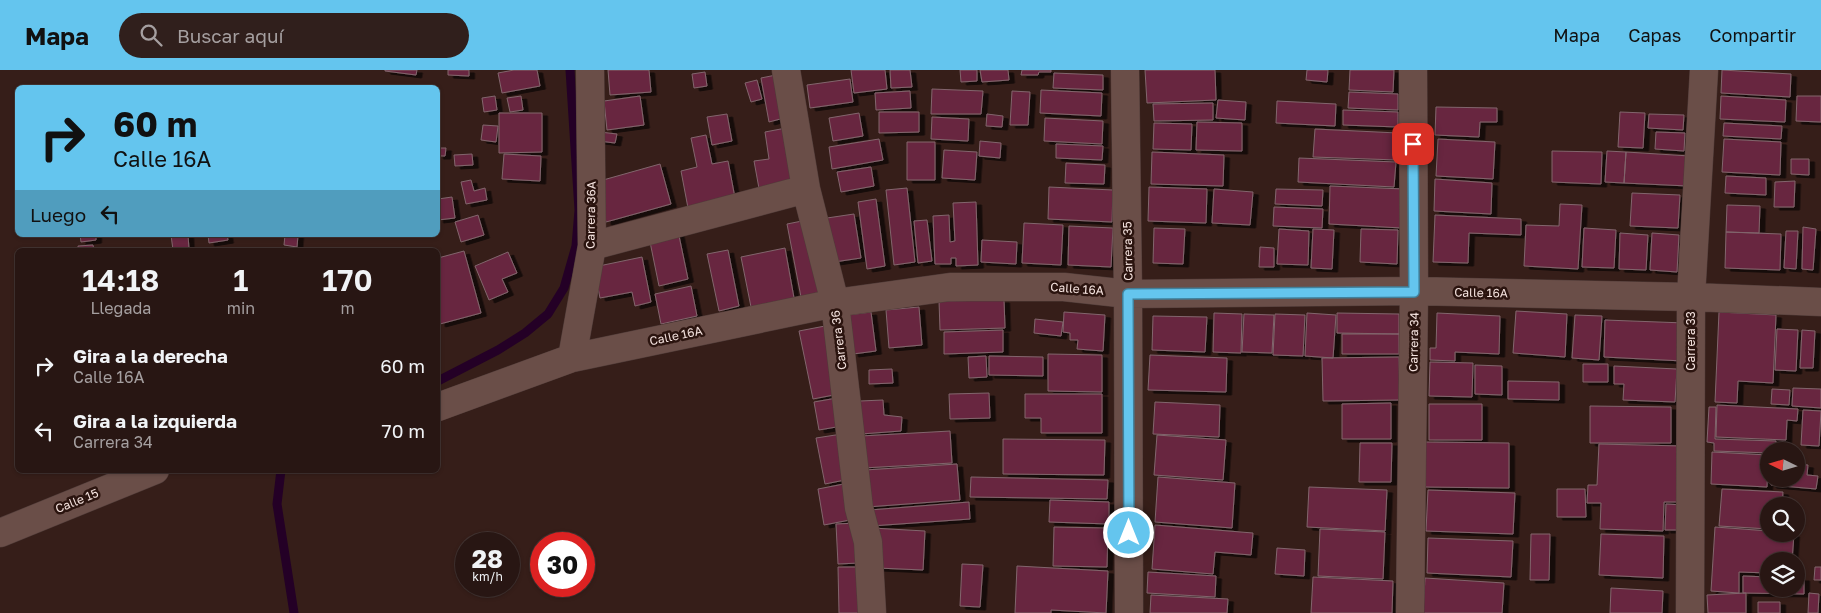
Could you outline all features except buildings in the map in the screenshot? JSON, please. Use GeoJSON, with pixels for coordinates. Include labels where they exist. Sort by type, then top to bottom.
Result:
{"type":"FeatureCollection","features":[{"type":"Feature","properties":{"kind":"street","name":"Carrera 36A"},"geometry":{"type":"LineString","coordinates":[[572,358],[592,246],[590,70]]}},
{"type":"Feature","properties":{"kind":"street","name":"Carrera 36"},"geometry":{"type":"LineString","coordinates":[[786,70],[806,189],[835,303],[859,508],[868,542],[872,613]]}},
{"type":"Feature","properties":{"kind":"street","name":"Carrera 35"},"geometry":{"type":"LineString","coordinates":[[1125,70],[1129,613]]}},
{"type":"Feature","properties":{"kind":"street","name":"Carrera 34"},"geometry":{"type":"LineString","coordinates":[[1410,613],[1414,292],[1413,70]]}},
{"type":"Feature","properties":{"kind":"street","name":"Carrera 33"},"geometry":{"type":"LineString","coordinates":[[1690,613],[1691,297],[1704,70]]}},
{"type":"Feature","properties":{"kind":"street"},"geometry":{"type":"LineString","coordinates":[[592,246],[806,189]]}},
{"type":"Feature","properties":{"kind":"street","name":"Calle 16A"},"geometry":{"type":"LineString","coordinates":[[440,405],[572,358],[835,303],[950,287],[1064,287],[1128,294],[1414,292],[1691,297],[1821,302]]}},
{"type":"Feature","properties":{"kind":"street","name":"Calle 15"},"geometry":{"type":"LineString","coordinates":[[0,533],[148,473]]}},
{"type":"Feature","properties":{"kind":"waterway"},"geometry":{"type":"LineString","coordinates":[[440,380],[498,350],[525,333],[548,314],[564,288],[576,246],[579,210],[570,70]]}},
{"type":"Feature","properties":{"kind":"waterway"},"geometry":{"type":"LineString","coordinates":[[281,473],[277,504],[294,613]]}},
{"type":"Feature","properties":{"kind":"route"},"geometry":{"type":"LineString","coordinates":[[1129,533],[1128,294],[1414,292],[1413,144]]}}]}
